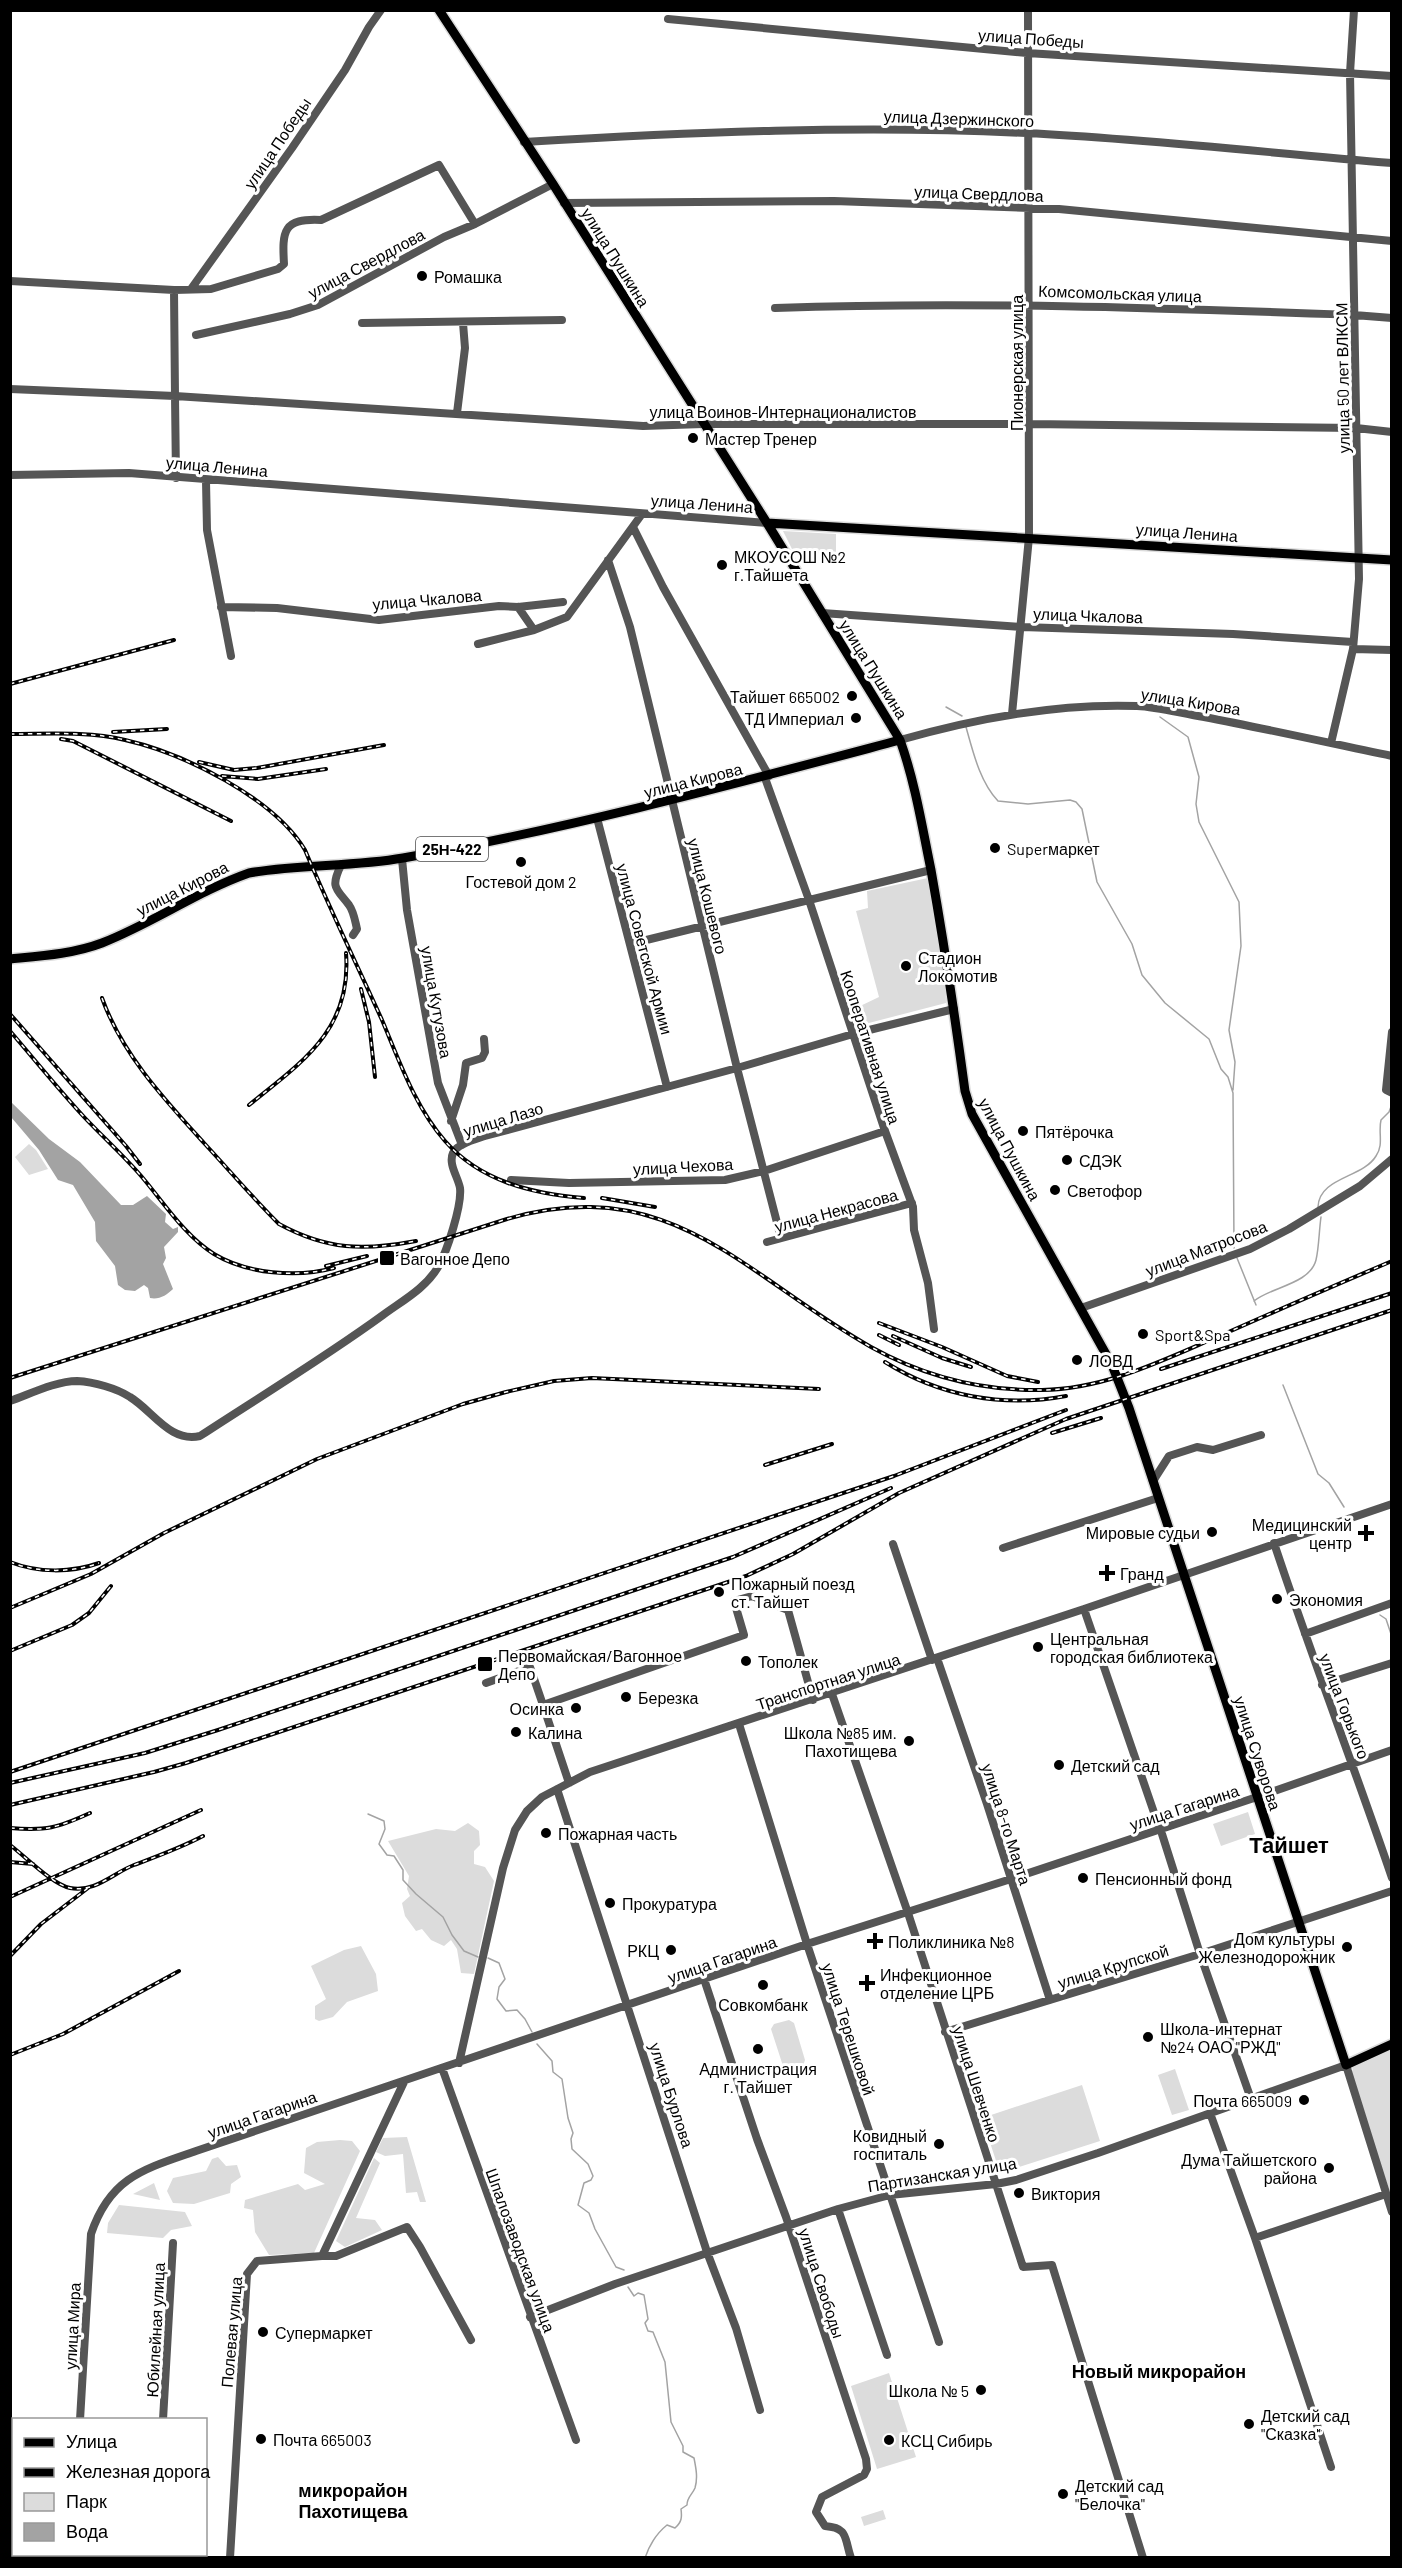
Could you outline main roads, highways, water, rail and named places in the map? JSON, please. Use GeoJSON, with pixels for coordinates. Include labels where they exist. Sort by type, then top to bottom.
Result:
{"type":"FeatureCollection","features":[{"type":"Feature","properties":{"kind":"main road","name":"улица Пушкина"},"geometry":{"type":"LineString","coordinates":[[439,10],[553,184],[767,523],[900,741],[918,805],[931,870],[965,1091],[972,1114],[1113,1365],[1129,1408]]}},
{"type":"Feature","properties":{"kind":"main road","name":"улица Ленина"},"geometry":{"type":"LineString","coordinates":[[767,523],[1392,560]]}},
{"type":"Feature","properties":{"kind":"main road","name":"улица Кирова"},"geometry":{"type":"LineString","coordinates":[[10,960],[73,951],[101,943],[249,873],[267,869],[402,859],[597,819],[900,741]]}},
{"type":"Feature","properties":{"kind":"main road","name":"улица Суворова"},"geometry":{"type":"LineString","coordinates":[[1129,1408],[1346,2065]]}},
{"type":"Feature","properties":{"kind":"main road","name":"Партизанская улица"},"geometry":{"type":"LineString","coordinates":[[1346,2065],[1392,2044]]}},
{"type":"Feature","properties":{"kind":"water"},"geometry":{"type":"Polygon","coordinates":[[[10,1101],[49,1139],[80,1162],[121,1205],[133,1205],[147,1196],[166,1214],[165,1222],[173,1229],[178,1227],[178,1232],[164,1247],[166,1258],[163,1264],[173,1289],[171,1291],[157,1298],[150,1298],[148,1288],[144,1285],[135,1291],[125,1290],[118,1285],[115,1266],[96,1241],[95,1222],[73,1185],[58,1180],[39,1150],[11,1117],[10,1101]]]}},
{"type":"Feature","properties":{"kind":"waterway"},"geometry":{"type":"LineString","coordinates":[[946,707],[962,716]]}},
{"type":"Feature","properties":{"kind":"waterway"},"geometry":{"type":"LineString","coordinates":[[1160,717],[1188,737],[1199,777],[1196,804],[1199,822],[1239,902],[1241,946],[1229,1030],[1235,1062],[1233,1090]]}},
{"type":"Feature","properties":{"kind":"waterway"},"geometry":{"type":"LineString","coordinates":[[966,727],[982,776],[998,801],[1028,804],[1070,800],[1076,802],[1082,809],[1097,882],[1132,944],[1142,975],[1165,1003],[1209,1039],[1221,1069],[1228,1077],[1233,1093],[1234,1248]]}},
{"type":"Feature","properties":{"kind":"waterway"},"geometry":{"type":"LineString","coordinates":[[1318,1207],[1320,1197],[1326,1189],[1333,1183],[1362,1169],[1376,1156],[1380,1147],[1381,1120],[1389,1112],[1392,1104]]}},
{"type":"Feature","properties":{"kind":"waterway"},"geometry":{"type":"LineString","coordinates":[[1254,1301],[1298,1280],[1312,1268],[1317,1255],[1321,1217]]}},
{"type":"Feature","properties":{"kind":"waterway"},"geometry":{"type":"LineString","coordinates":[[1237,1258],[1256,1305]]}},
{"type":"Feature","properties":{"kind":"waterway"},"geometry":{"type":"LineString","coordinates":[[1283,1385],[1318,1474],[1329,1483],[1344,1507]]}},
{"type":"Feature","properties":{"kind":"waterway"},"geometry":{"type":"LineString","coordinates":[[1380,1615],[1386,1619],[1392,1637]]}},
{"type":"Feature","properties":{"kind":"waterway"},"geometry":{"type":"LineString","coordinates":[[368,1814],[384,1821],[385,1829],[379,1844],[387,1855],[394,1856],[403,1870],[403,1880],[443,1917],[452,1935],[464,1951],[478,1957]]}},
{"type":"Feature","properties":{"kind":"waterway"},"geometry":{"type":"LineString","coordinates":[[488,1958],[499,1963],[505,1979],[499,1987],[497,1999],[506,2011],[517,2010],[532,2032]]}},
{"type":"Feature","properties":{"kind":"waterway"},"geometry":{"type":"LineString","coordinates":[[537,2044],[552,2061],[553,2072],[562,2079],[568,2118],[573,2133],[572,2149],[588,2164],[593,2176],[591,2180],[584,2183],[578,2205],[589,2213],[616,2267],[624,2270]]}},
{"type":"Feature","properties":{"kind":"waterway"},"geometry":{"type":"LineString","coordinates":[[628,2287],[634,2296],[638,2293],[644,2295],[648,2319],[645,2323],[648,2331],[653,2332],[665,2362],[671,2422],[683,2446],[683,2452],[694,2458],[696,2473],[695,2488],[687,2505],[681,2509],[679,2524],[675,2528],[667,2525],[663,2528],[645,2558]]}},
{"type":"Feature","properties":{"kind":"railway"},"geometry":{"type":"LineString","coordinates":[[10,684],[174,640]]}},
{"type":"Feature","properties":{"kind":"railway"},"geometry":{"type":"LineString","coordinates":[[113,732],[167,729]]}},
{"type":"Feature","properties":{"kind":"railway"},"geometry":{"type":"LineString","coordinates":[[10,734],[97,735],[148,746],[173,755],[225,780],[272,813],[291,831],[305,850],[409,1083],[434,1128],[459,1155],[491,1176],[526,1189],[584,1198]]}},
{"type":"Feature","properties":{"kind":"railway"},"geometry":{"type":"LineString","coordinates":[[61,739],[73,741],[231,821]]}},
{"type":"Feature","properties":{"kind":"railway"},"geometry":{"type":"LineString","coordinates":[[199,762],[234,770],[257,768],[384,745]]}},
{"type":"Feature","properties":{"kind":"railway"},"geometry":{"type":"LineString","coordinates":[[222,776],[258,779],[326,769]]}},
{"type":"Feature","properties":{"kind":"railway"},"geometry":{"type":"LineString","coordinates":[[249,1105],[305,1058],[332,1024],[341,1003],[346,980],[346,953]]}},
{"type":"Feature","properties":{"kind":"railway"},"geometry":{"type":"LineString","coordinates":[[361,989],[369,1022],[375,1077]]}},
{"type":"Feature","properties":{"kind":"railway"},"geometry":{"type":"LineString","coordinates":[[102,998],[121,1038],[159,1093],[279,1224],[313,1239],[346,1246],[379,1246],[416,1241]]}},
{"type":"Feature","properties":{"kind":"railway"},"geometry":{"type":"LineString","coordinates":[[10,1014],[140,1164]]}},
{"type":"Feature","properties":{"kind":"railway"},"geometry":{"type":"LineString","coordinates":[[10,1031],[75,1107],[135,1169],[184,1229],[203,1247],[227,1261],[257,1270],[304,1273],[334,1268]]}},
{"type":"Feature","properties":{"kind":"railway"},"geometry":{"type":"LineString","coordinates":[[602,1198],[655,1207]]}},
{"type":"Feature","properties":{"kind":"railway"},"geometry":{"type":"LineString","coordinates":[[10,1378],[507,1219],[564,1208],[615,1209],[660,1220],[702,1238],[742,1262],[825,1319],[891,1357],[932,1374],[954,1380],[1020,1390],[1066,1388],[1090,1384],[1135,1371],[1392,1261]]}},
{"type":"Feature","properties":{"kind":"railway"},"geometry":{"type":"LineString","coordinates":[[326,1266],[367,1256]]}},
{"type":"Feature","properties":{"kind":"railway"},"geometry":{"type":"LineString","coordinates":[[1161,1369],[1392,1293]]}},
{"type":"Feature","properties":{"kind":"railway"},"geometry":{"type":"LineString","coordinates":[[10,1805],[186,1763],[746,1576],[793,1554],[899,1493],[1066,1419],[1392,1310]]}},
{"type":"Feature","properties":{"kind":"railway"},"geometry":{"type":"LineString","coordinates":[[879,1323],[942,1347],[1007,1376],[1038,1382]]}},
{"type":"Feature","properties":{"kind":"railway"},"geometry":{"type":"LineString","coordinates":[[879,1335],[899,1345]]}},
{"type":"Feature","properties":{"kind":"railway"},"geometry":{"type":"LineString","coordinates":[[893,1336],[942,1358],[971,1367]]}},
{"type":"Feature","properties":{"kind":"railway"},"geometry":{"type":"LineString","coordinates":[[885,1362],[927,1383],[972,1396],[1019,1401],[1066,1396]]}},
{"type":"Feature","properties":{"kind":"railway"},"geometry":{"type":"LineString","coordinates":[[10,1608],[91,1574],[164,1533],[317,1459],[463,1404],[506,1392],[554,1381],[592,1378],[819,1389]]}},
{"type":"Feature","properties":{"kind":"railway"},"geometry":{"type":"LineString","coordinates":[[10,1772],[894,1476],[1066,1410]]}},
{"type":"Feature","properties":{"kind":"railway"},"geometry":{"type":"LineString","coordinates":[[1052,1433],[1101,1418]]}},
{"type":"Feature","properties":{"kind":"railway"},"geometry":{"type":"LineString","coordinates":[[765,1465],[832,1444]]}},
{"type":"Feature","properties":{"kind":"railway"},"geometry":{"type":"LineString","coordinates":[[10,1783],[145,1753],[218,1730],[733,1557],[891,1488]]}},
{"type":"Feature","properties":{"kind":"railway"},"geometry":{"type":"LineString","coordinates":[[10,1562],[43,1570],[77,1569],[99,1563]]}},
{"type":"Feature","properties":{"kind":"railway"},"geometry":{"type":"LineString","coordinates":[[10,1651],[72,1625],[89,1613],[111,1586]]}},
{"type":"Feature","properties":{"kind":"railway"},"geometry":{"type":"LineString","coordinates":[[10,1897],[201,1810]]}},
{"type":"Feature","properties":{"kind":"railway"},"geometry":{"type":"LineString","coordinates":[[10,1828],[52,1827],[90,1813]]}},
{"type":"Feature","properties":{"kind":"railway"},"geometry":{"type":"LineString","coordinates":[[10,1845],[55,1881],[70,1888],[79,1889],[96,1885],[126,1868],[203,1836]]}},
{"type":"Feature","properties":{"kind":"railway"},"geometry":{"type":"LineString","coordinates":[[10,1862],[33,1864]]}},
{"type":"Feature","properties":{"kind":"railway"},"geometry":{"type":"LineString","coordinates":[[10,1956],[41,1924],[88,1888]]}},
{"type":"Feature","properties":{"kind":"railway"},"geometry":{"type":"LineString","coordinates":[[10,2055],[63,2034],[179,1971]]}},
{"type":"Feature","properties":{"kind":"place","name":"Ромашка"},"geometry":{"type":"Point","coordinates":[422,276]}},
{"type":"Feature","properties":{"kind":"place","name":"Мастер Тренер"},"geometry":{"type":"Point","coordinates":[693,438]}},
{"type":"Feature","properties":{"kind":"place","name":"МКОУСОШ №2 г.Тайшета"},"geometry":{"type":"Point","coordinates":[722,565]}},
{"type":"Feature","properties":{"kind":"place","name":"Тайшет 665002"},"geometry":{"type":"Point","coordinates":[852,696]}},
{"type":"Feature","properties":{"kind":"place","name":"ТД Империал"},"geometry":{"type":"Point","coordinates":[856,718]}},
{"type":"Feature","properties":{"kind":"place","name":"Superмаркет"},"geometry":{"type":"Point","coordinates":[995,848]}},
{"type":"Feature","properties":{"kind":"place","name":"Гостевой дом 2"},"geometry":{"type":"Point","coordinates":[521,862]}},
{"type":"Feature","properties":{"kind":"place","name":"Стадион Локомотив"},"geometry":{"type":"Point","coordinates":[906,966]}},
{"type":"Feature","properties":{"kind":"place","name":"Пятёрочка"},"geometry":{"type":"Point","coordinates":[1023,1131]}},
{"type":"Feature","properties":{"kind":"place","name":"СДЭК"},"geometry":{"type":"Point","coordinates":[1067,1160]}},
{"type":"Feature","properties":{"kind":"place","name":"Светофор"},"geometry":{"type":"Point","coordinates":[1055,1190]}},
{"type":"Feature","properties":{"kind":"place","name":"Вагонное Депо"},"geometry":{"type":"Point","coordinates":[387,1258]}},
{"type":"Feature","properties":{"kind":"place","name":"Sport&Spa"},"geometry":{"type":"Point","coordinates":[1143,1334]}},
{"type":"Feature","properties":{"kind":"place","name":"ЛОВД"},"geometry":{"type":"Point","coordinates":[1077,1360]}},
{"type":"Feature","properties":{"kind":"place","name":"Мировые судьи"},"geometry":{"type":"Point","coordinates":[1212,1532]}},
{"type":"Feature","properties":{"kind":"place","name":"Медицинский центр"},"geometry":{"type":"Point","coordinates":[1366,1533]}},
{"type":"Feature","properties":{"kind":"place","name":"Гранд"},"geometry":{"type":"Point","coordinates":[1107,1573]}},
{"type":"Feature","properties":{"kind":"place","name":"Пожарный поезд ст. Тайшет"},"geometry":{"type":"Point","coordinates":[719,1592]}},
{"type":"Feature","properties":{"kind":"place","name":"Экономия"},"geometry":{"type":"Point","coordinates":[1277,1599]}},
{"type":"Feature","properties":{"kind":"place","name":"Центральная городская библиотека"},"geometry":{"type":"Point","coordinates":[1038,1647]}},
{"type":"Feature","properties":{"kind":"place","name":"Тополек"},"geometry":{"type":"Point","coordinates":[746,1661]}},
{"type":"Feature","properties":{"kind":"place","name":"Первомайская/Вагонное Депо"},"geometry":{"type":"Point","coordinates":[485,1664]}},
{"type":"Feature","properties":{"kind":"place","name":"Березка"},"geometry":{"type":"Point","coordinates":[626,1697]}},
{"type":"Feature","properties":{"kind":"place","name":"Осинка"},"geometry":{"type":"Point","coordinates":[576,1708]}},
{"type":"Feature","properties":{"kind":"place","name":"Калина"},"geometry":{"type":"Point","coordinates":[516,1732]}},
{"type":"Feature","properties":{"kind":"place","name":"Школа №85 им. Пахотищева"},"geometry":{"type":"Point","coordinates":[909,1741]}},
{"type":"Feature","properties":{"kind":"place","name":"Детский сад"},"geometry":{"type":"Point","coordinates":[1059,1765]}},
{"type":"Feature","properties":{"kind":"place","name":"Пожарная часть"},"geometry":{"type":"Point","coordinates":[546,1833]}},
{"type":"Feature","properties":{"kind":"place","name":"Пенсионный фонд"},"geometry":{"type":"Point","coordinates":[1083,1878]}},
{"type":"Feature","properties":{"kind":"place","name":"Прокуратура"},"geometry":{"type":"Point","coordinates":[610,1903]}},
{"type":"Feature","properties":{"kind":"place","name":"Поликлиника №8"},"geometry":{"type":"Point","coordinates":[875,1941]}},
{"type":"Feature","properties":{"kind":"place","name":"Дом культуры Железнодорожник"},"geometry":{"type":"Point","coordinates":[1347,1947]}},
{"type":"Feature","properties":{"kind":"place","name":"РКЦ"},"geometry":{"type":"Point","coordinates":[671,1950]}},
{"type":"Feature","properties":{"kind":"place","name":"Инфекционное отделение ЦРБ"},"geometry":{"type":"Point","coordinates":[867,1983]}},
{"type":"Feature","properties":{"kind":"place","name":"Совкомбанк"},"geometry":{"type":"Point","coordinates":[763,1985]}},
{"type":"Feature","properties":{"kind":"place","name":"Школа-интернат №24 ОАО \"РЖД\""},"geometry":{"type":"Point","coordinates":[1148,2037]}},
{"type":"Feature","properties":{"kind":"place","name":"Администрация г. Тайшет"},"geometry":{"type":"Point","coordinates":[758,2049]}},
{"type":"Feature","properties":{"kind":"place","name":"Почта 665009"},"geometry":{"type":"Point","coordinates":[1304,2100]}},
{"type":"Feature","properties":{"kind":"place","name":"Ковидный госпиталь"},"geometry":{"type":"Point","coordinates":[939,2144]}},
{"type":"Feature","properties":{"kind":"place","name":"Дума Тайшетского района"},"geometry":{"type":"Point","coordinates":[1329,2168]}},
{"type":"Feature","properties":{"kind":"place","name":"Виктория"},"geometry":{"type":"Point","coordinates":[1019,2193]}},
{"type":"Feature","properties":{"kind":"place","name":"Супермаркет"},"geometry":{"type":"Point","coordinates":[263,2332]}},
{"type":"Feature","properties":{"kind":"place","name":"Школа № 5"},"geometry":{"type":"Point","coordinates":[981,2390]}},
{"type":"Feature","properties":{"kind":"place","name":"Детский сад \"Сказка\""},"geometry":{"type":"Point","coordinates":[1249,2424]}},
{"type":"Feature","properties":{"kind":"place","name":"Почта 665003"},"geometry":{"type":"Point","coordinates":[261,2439]}},
{"type":"Feature","properties":{"kind":"place","name":"КСЦ Сибирь"},"geometry":{"type":"Point","coordinates":[889,2440]}},
{"type":"Feature","properties":{"kind":"place","name":"Детский сад \"Белочка\""},"geometry":{"type":"Point","coordinates":[1063,2494]}},
{"type":"Feature","properties":{"kind":"district","name":"Тайшет"},"geometry":{"type":"Point","coordinates":[1289,1844]}},
{"type":"Feature","properties":{"kind":"district","name":"Новый микрорайон"},"geometry":{"type":"Point","coordinates":[1159,2371]}},
{"type":"Feature","properties":{"kind":"district","name":"микрорайон Пахотищева"},"geometry":{"type":"Point","coordinates":[353,2500]}}]}
